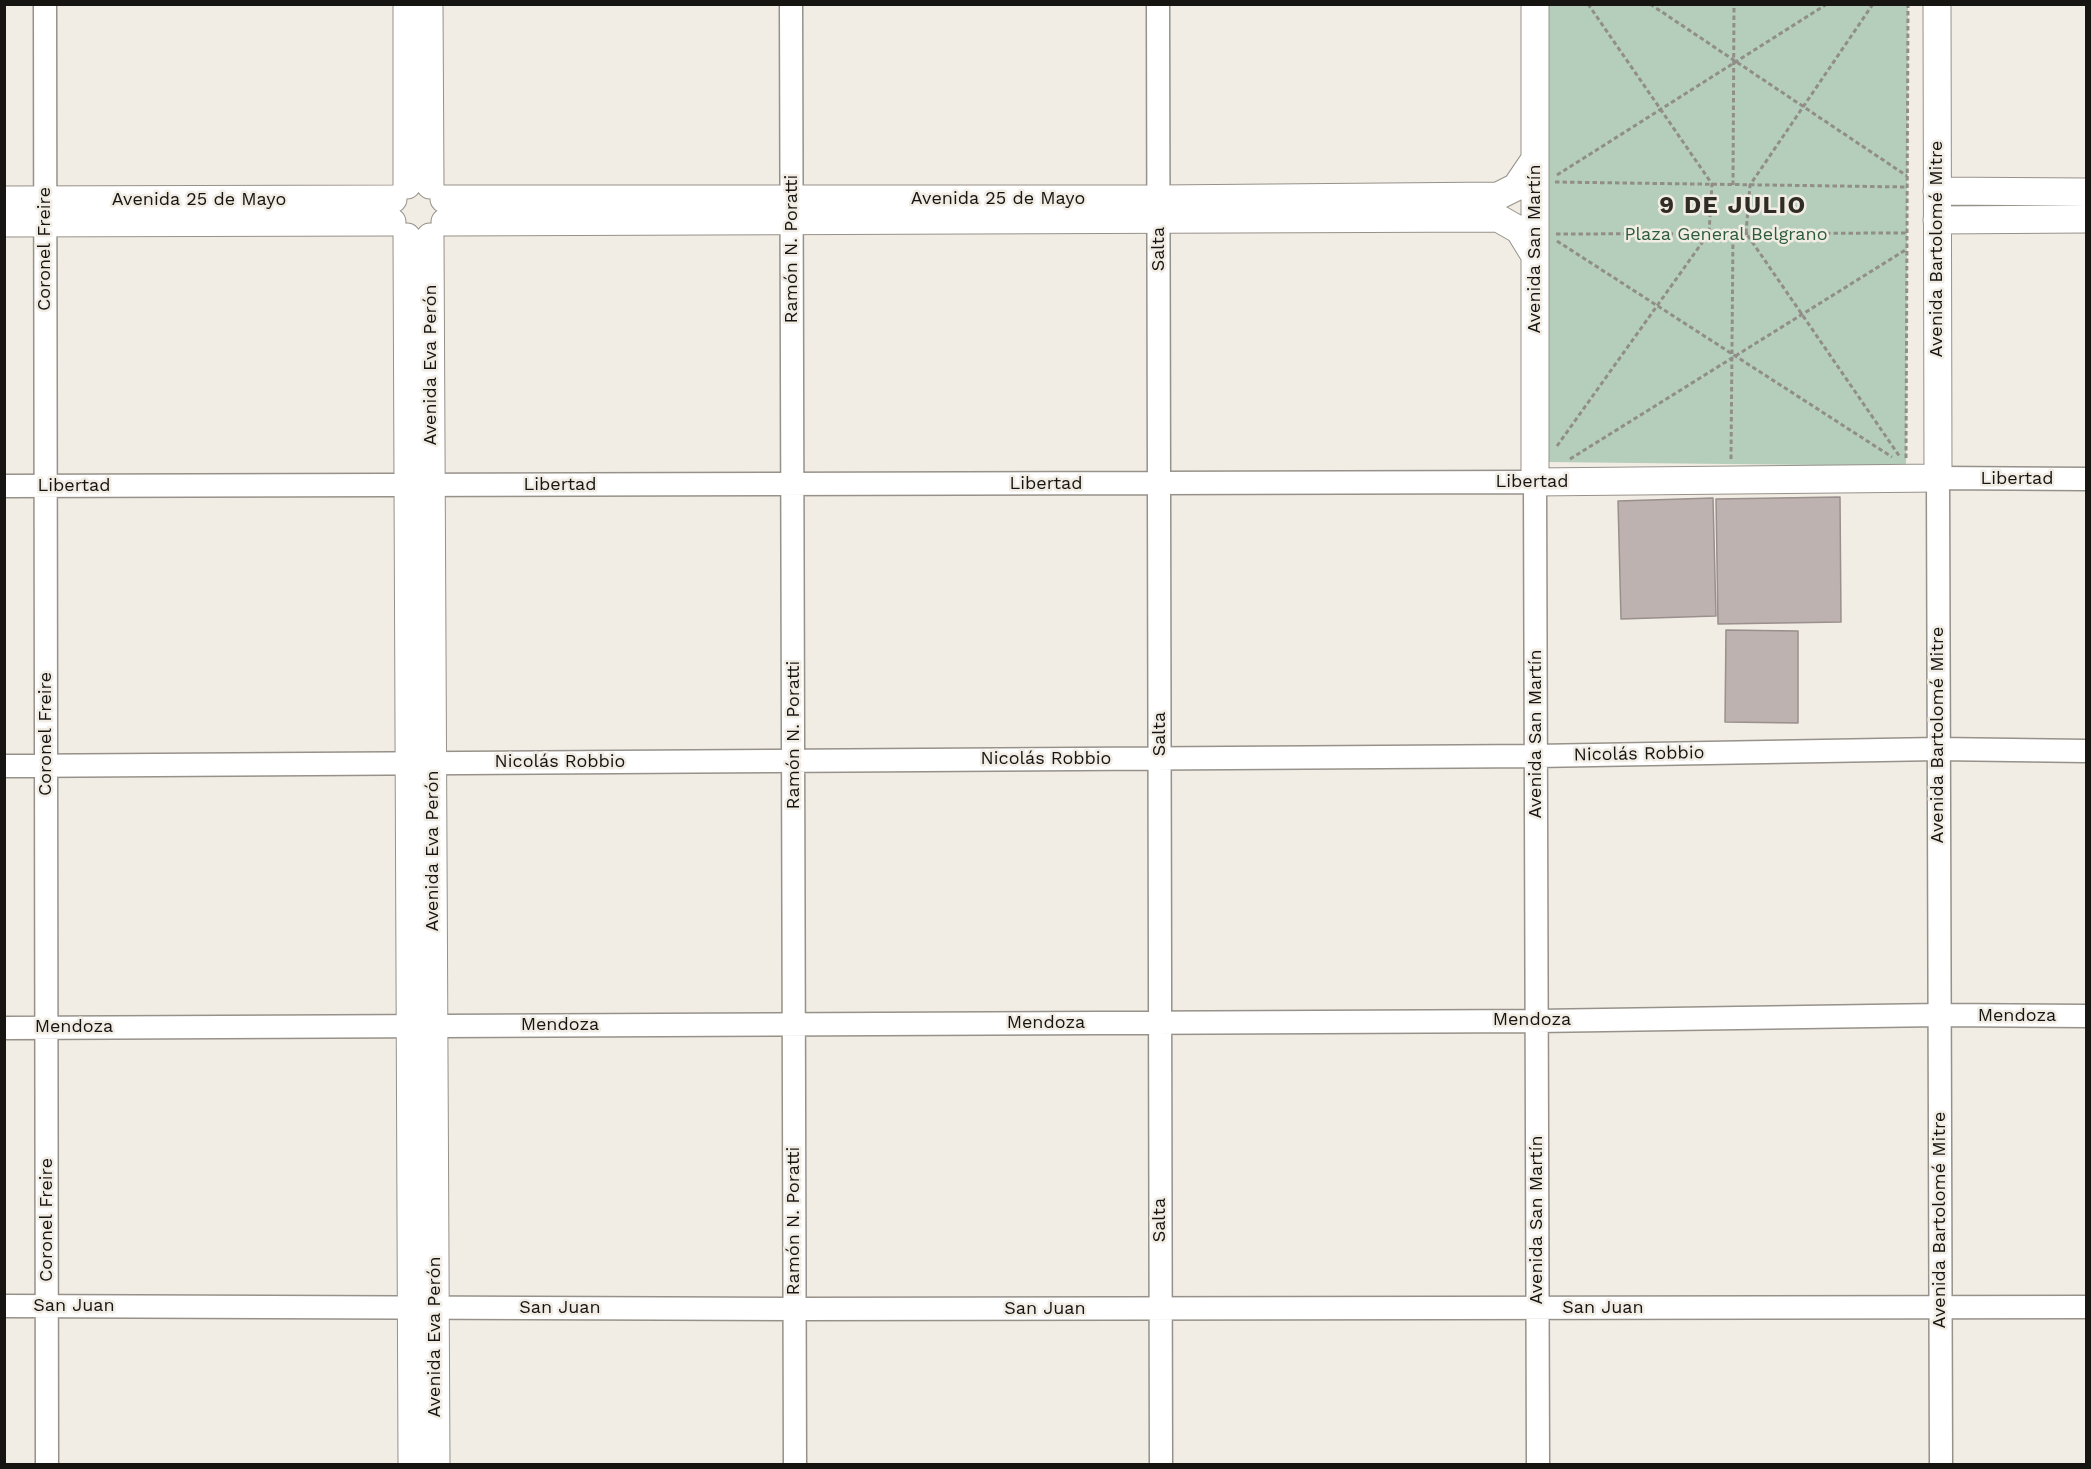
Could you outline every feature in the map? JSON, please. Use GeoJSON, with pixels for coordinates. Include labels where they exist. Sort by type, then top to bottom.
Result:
{"type":"FeatureCollection","features":[{"type":"Feature","properties":{"kind":"main road","name":"Avenida Eva Perón"},"geometry":{"type":"LineString","coordinates":[[407,4],[418,211],[423,1307],[412,1464]]}},
{"type":"Feature","properties":{"kind":"main road","name":"Avenida Eva Perón"},"geometry":{"type":"LineString","coordinates":[[418,211],[429,4]]}},
{"type":"Feature","properties":{"kind":"main road","name":"Avenida San Martín"},"geometry":{"type":"LineString","coordinates":[[1535,4],[1545,172],[1545,243],[1536,482]]}},
{"type":"Feature","properties":{"kind":"main road","name":"Avenida Bartolomé Mitre"},"geometry":{"type":"LineString","coordinates":[[1936,4],[1938,478]]}},
{"type":"Feature","properties":{"kind":"main road","name":"Avenida 25 de Mayo"},"geometry":{"type":"LineString","coordinates":[[1159,209],[1498,196],[1545,172]]}},
{"type":"Feature","properties":{"kind":"main road"},"geometry":{"type":"LineString","coordinates":[[1937,190],[2086,192]]}},
{"type":"Feature","properties":{"kind":"main road","name":"Avenida 25 de Mayo"},"geometry":{"type":"LineString","coordinates":[[4,200],[45,211],[1159,209],[1498,218],[1545,243]]}},
{"type":"Feature","properties":{"kind":"main road","name":"Avenida 25 de Mayo"},"geometry":{"type":"LineString","coordinates":[[4,223],[45,211]]}},
{"type":"Feature","properties":{"kind":"main road"},"geometry":{"type":"LineString","coordinates":[[1937,220],[2086,219]]}},
{"type":"Feature","properties":{"kind":"main road","name":"Libertad"},"geometry":{"type":"LineString","coordinates":[[1536,482],[1938,478]]}},
{"type":"Feature","properties":{"kind":"main road","name":"Avenida Eva Perón"},"geometry":{"type":"LineString","coordinates":[[423,1307],[436,1464]]}},
{"type":"Feature","properties":{"kind":"street","name":"Coronel Freire"},"geometry":{"type":"LineString","coordinates":[[45,4],[47,1464]]}},
{"type":"Feature","properties":{"kind":"street","name":"Ramón N. Poratti"},"geometry":{"type":"LineString","coordinates":[[791,4],[795,1464]]}},
{"type":"Feature","properties":{"kind":"street","name":"Salta"},"geometry":{"type":"LineString","coordinates":[[1158,4],[1161,1464]]}},
{"type":"Feature","properties":{"kind":"street","name":"Libertad"},"geometry":{"type":"LineString","coordinates":[[1938,478],[2086,479]]}},
{"type":"Feature","properties":{"kind":"street","name":"Avenida Bartolomé Mitre"},"geometry":{"type":"LineString","coordinates":[[1938,478],[1941,1464]]}},
{"type":"Feature","properties":{"kind":"street","name":"Libertad"},"geometry":{"type":"LineString","coordinates":[[4,486],[1536,482]]}},
{"type":"Feature","properties":{"kind":"street","name":"Avenida San Martín"},"geometry":{"type":"LineString","coordinates":[[1536,482],[1538,1464]]}},
{"type":"Feature","properties":{"kind":"street","name":"Nicolás Robbio"},"geometry":{"type":"LineString","coordinates":[[4,766],[1536,756],[1938,750],[2086,751]]}},
{"type":"Feature","properties":{"kind":"street","name":"Mendoza"},"geometry":{"type":"LineString","coordinates":[[4,1028],[1537,1021],[1939,1015],[2086,1016]]}},
{"type":"Feature","properties":{"kind":"street","name":"San Juan"},"geometry":{"type":"LineString","coordinates":[[4,1306],[794,1310],[2086,1307]]}},
{"type":"Feature","properties":{"kind":"path"},"geometry":{"type":"LineString","coordinates":[[1553,452],[1709,233],[1712,184],[1588,4]]}},
{"type":"Feature","properties":{"kind":"path"},"geometry":{"type":"LineString","coordinates":[[1650,4],[1907,176]]}},
{"type":"Feature","properties":{"kind":"path"},"geometry":{"type":"LineString","coordinates":[[1733,185],[1734,4]]}},
{"type":"Feature","properties":{"kind":"path"},"geometry":{"type":"LineString","coordinates":[[1545,172],[1660,110],[1827,4]]}},
{"type":"Feature","properties":{"kind":"path"},"geometry":{"type":"LineString","coordinates":[[1873,4],[1750,185],[1746,233],[1906,466],[1908,4]]}},
{"type":"Feature","properties":{"kind":"path"},"geometry":{"type":"LineString","coordinates":[[1545,172],[1733,185],[1907,187]]}},
{"type":"Feature","properties":{"kind":"path"},"geometry":{"type":"LineString","coordinates":[[1545,243],[1709,233],[1907,233]]}},
{"type":"Feature","properties":{"kind":"path"},"geometry":{"type":"LineString","coordinates":[[1731,464],[1733,233]]}},
{"type":"Feature","properties":{"kind":"path"},"geometry":{"type":"LineString","coordinates":[[1545,243],[1658,306],[1896,459]]}},
{"type":"Feature","properties":{"kind":"path"},"geometry":{"type":"LineString","coordinates":[[1576,462],[1564,462],[1907,249]]}},
{"type":"Feature","properties":{"kind":"green space","name":"Plaza General Belgrano"},"geometry":{"type":"Polygon","coordinates":[[[1545,5],[1908,5],[1906,466],[1546,462],[1545,5]]]}},
{"type":"Feature","properties":{"kind":"building"},"geometry":{"type":"Polygon","coordinates":[[[1840,497],[1841,622],[1718,624],[1716,499],[1840,497]]]}},
{"type":"Feature","properties":{"kind":"building"},"geometry":{"type":"Polygon","coordinates":[[[1713,498],[1716,616],[1621,619],[1618,501],[1713,498]]]}},
{"type":"Feature","properties":{"kind":"building"},"geometry":{"type":"Polygon","coordinates":[[[1726,630],[1798,631],[1798,723],[1725,722],[1726,630]]]}},
{"type":"Feature","properties":{"kind":"district","name":"9 DE JULIO"},"geometry":{"type":"Point","coordinates":[1733,206]}}]}
